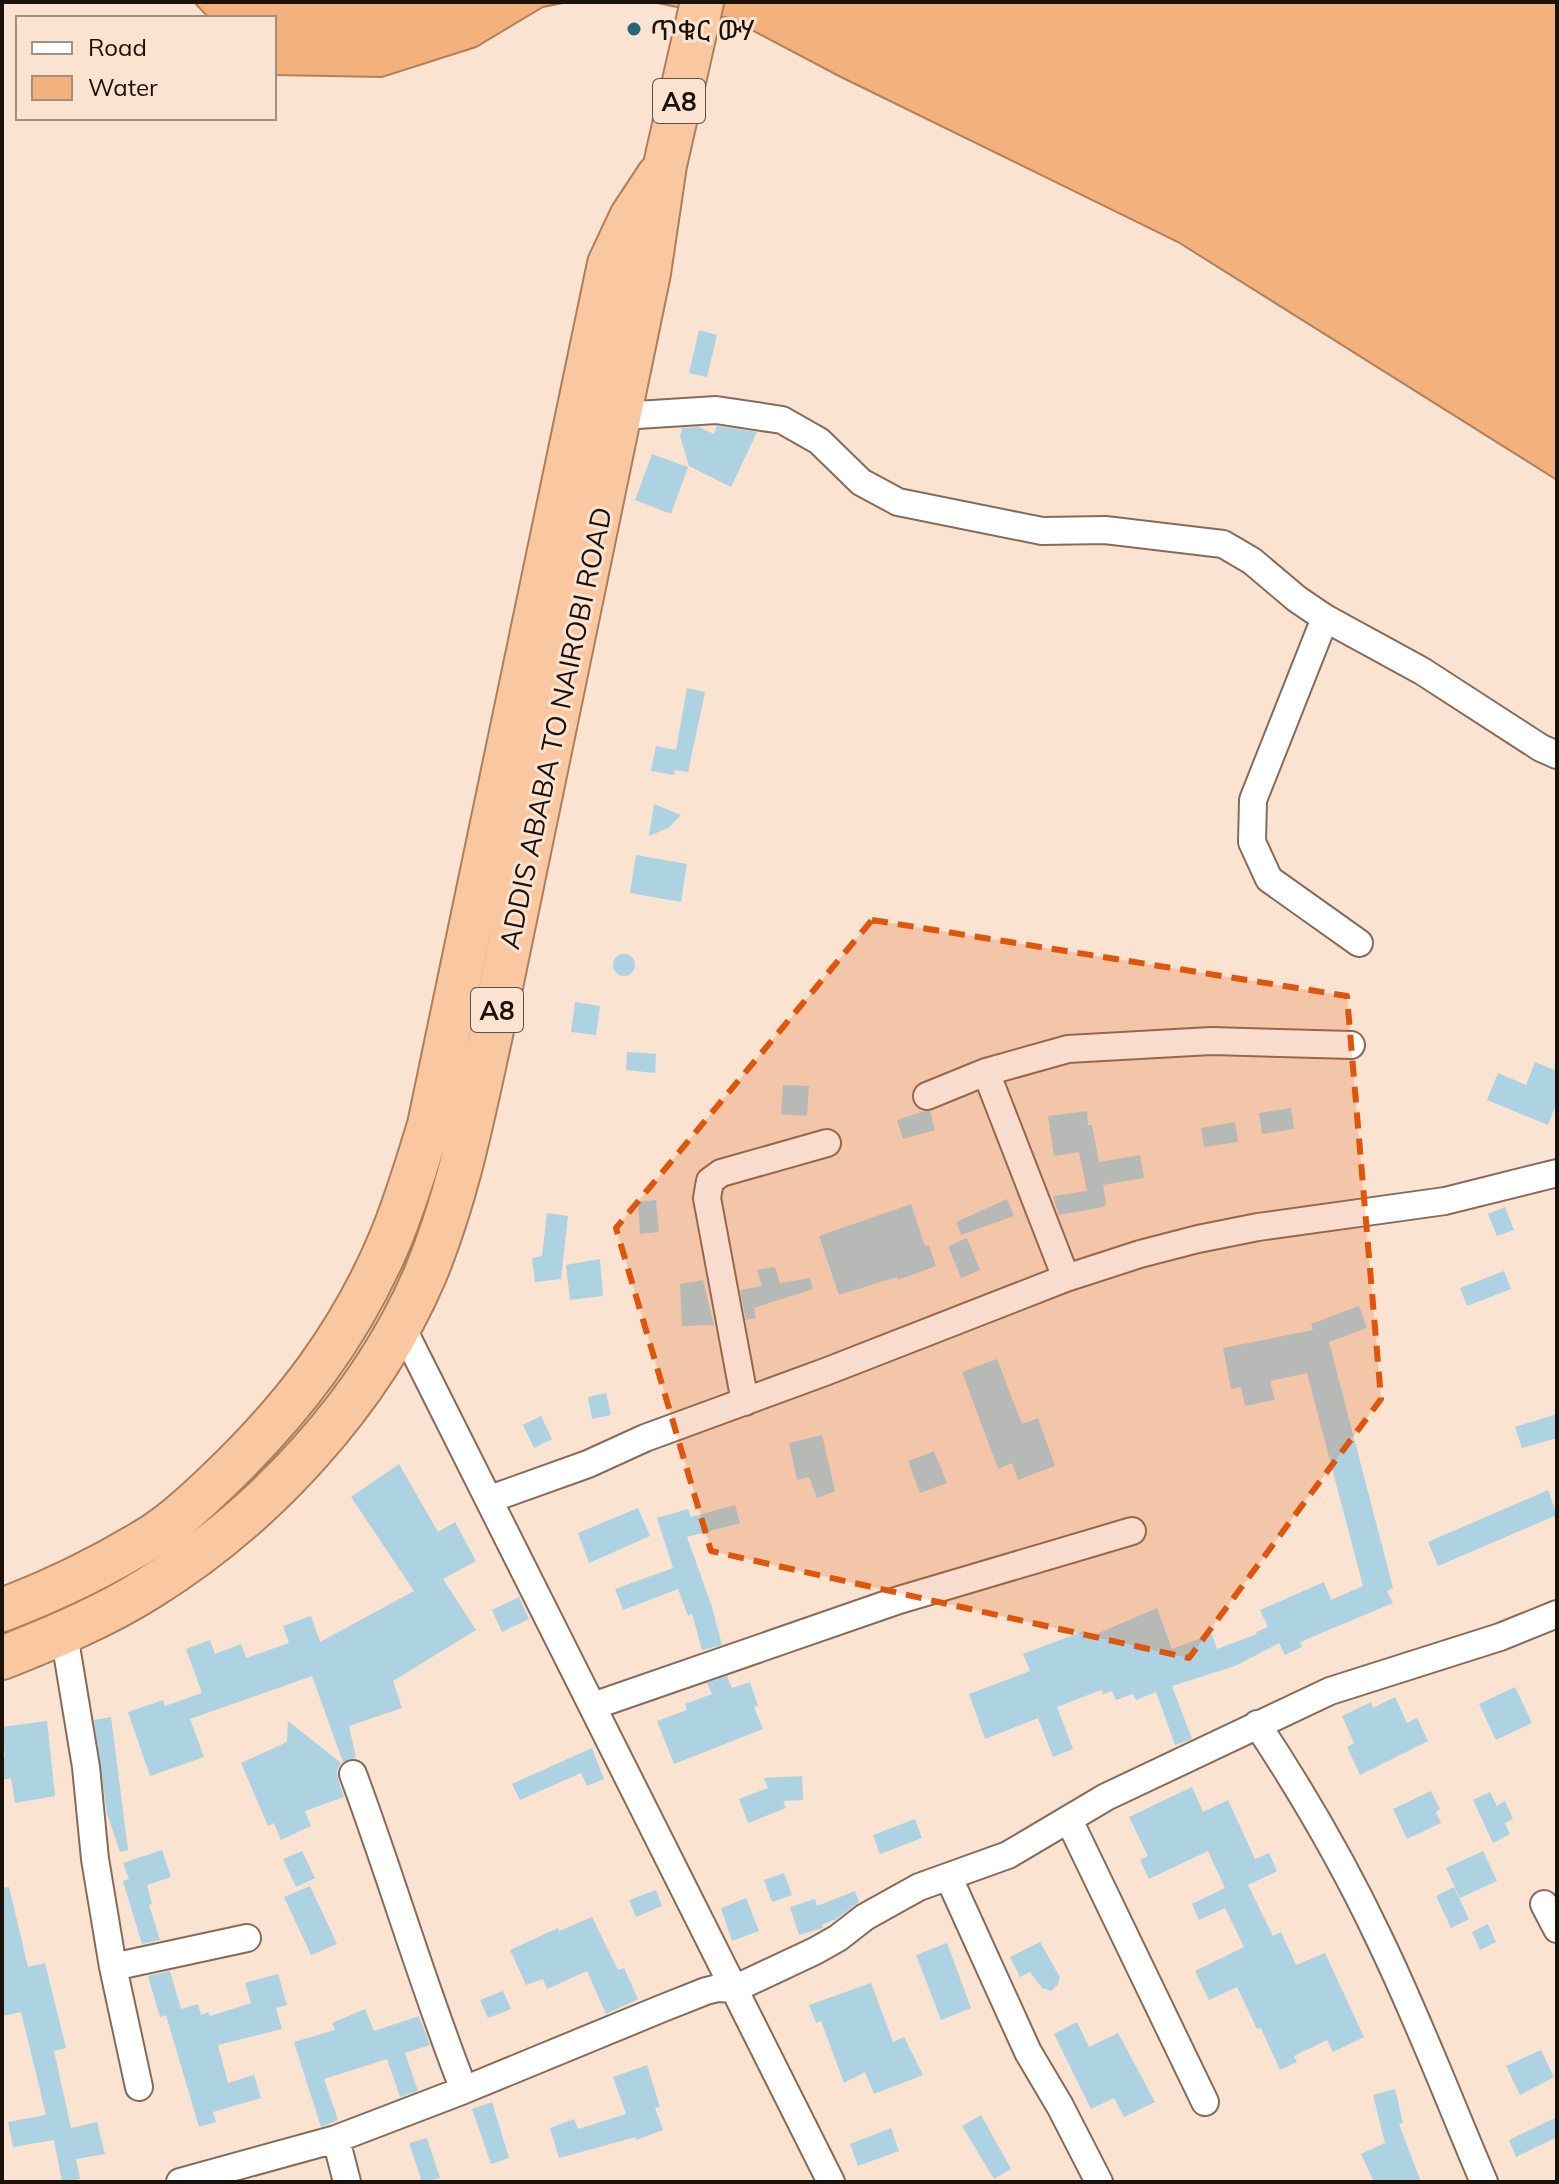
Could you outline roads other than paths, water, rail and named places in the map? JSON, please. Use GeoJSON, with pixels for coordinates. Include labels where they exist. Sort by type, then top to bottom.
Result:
{"type":"FeatureCollection","features":[{"type":"Feature","properties":{"kind":"highway","name":"ADDIS ABABA TO NAIROBI ROAD"},"geometry":{"type":"LineString","coordinates":[[2,1658],[64,1634],[149,1588],[260,1504],[295,1469],[374,1370],[401,1325],[425,1275],[447,1217],[469,1134],[621,416],[649,273],[665,165],[698,19]]}},
{"type":"Feature","properties":{"kind":"highway","name":"ADDIS ABABA TO NAIROBI ROAD"},"geometry":{"type":"LineString","coordinates":[[2,1610],[93,1570],[157,1533],[262,1438],[304,1389],[345,1327],[389,1243],[405,1205],[429,1125],[609,264],[631,217],[665,165]]}},
{"type":"Feature","properties":{"kind":"street"},"geometry":{"type":"LineString","coordinates":[[621,416],[716,410],[782,420],[819,441],[861,482],[898,502],[1042,531],[1105,530],[1223,544],[1252,561],[1325,618],[1422,671],[1541,748],[1557,755]]}},
{"type":"Feature","properties":{"kind":"street"},"geometry":{"type":"LineString","coordinates":[[1325,618],[1253,800],[1252,842],[1269,879],[1359,943]]}},
{"type":"Feature","properties":{"kind":"street"},"geometry":{"type":"LineString","coordinates":[[927,1096],[986,1072],[1068,1049],[1211,1041],[1351,1045]]}},
{"type":"Feature","properties":{"kind":"street"},"geometry":{"type":"LineString","coordinates":[[986,1072],[1066,1278]]}},
{"type":"Feature","properties":{"kind":"street"},"geometry":{"type":"LineString","coordinates":[[745,1402],[707,1198],[710,1181],[721,1173],[827,1143]]}},
{"type":"Feature","properties":{"kind":"street"},"geometry":{"type":"LineString","coordinates":[[490,1499],[588,1464],[645,1438],[1066,1278],[1198,1239],[1258,1227],[1445,1201],[1556,1170]]}},
{"type":"Feature","properties":{"kind":"street"},"geometry":{"type":"LineString","coordinates":[[401,1325],[831,2182]]}},
{"type":"Feature","properties":{"kind":"street"},"geometry":{"type":"LineString","coordinates":[[593,1706],[899,1600],[1132,1531]]}},
{"type":"Feature","properties":{"kind":"street"},"geometry":{"type":"LineString","coordinates":[[180,2182],[336,2139],[677,2002],[718,1988],[734,1989],[815,1951],[865,1917],[919,1887],[1008,1855],[1106,1797],[1257,1724],[1330,1691],[1500,1637],[1557,1614]]}},
{"type":"Feature","properties":{"kind":"street"},"geometry":{"type":"LineString","coordinates":[[64,1634],[86,1767],[95,1859],[113,1967],[139,2087]]}},
{"type":"Feature","properties":{"kind":"street"},"geometry":{"type":"LineString","coordinates":[[1257,1724],[1335,1850],[1379,1936],[1484,2182]]}},
{"type":"Feature","properties":{"kind":"street"},"geometry":{"type":"LineString","coordinates":[[353,1774],[402,1913],[416,1963],[464,2090]]}},
{"type":"Feature","properties":{"kind":"street"},"geometry":{"type":"LineString","coordinates":[[1069,1820],[1205,2102]]}},
{"type":"Feature","properties":{"kind":"street"},"geometry":{"type":"LineString","coordinates":[[949,1878],[1028,2052],[1099,2182]]}},
{"type":"Feature","properties":{"kind":"street"},"geometry":{"type":"LineString","coordinates":[[1544,1904],[1557,1929]]}},
{"type":"Feature","properties":{"kind":"street"},"geometry":{"type":"LineString","coordinates":[[113,1967],[247,1938]]}},
{"type":"Feature","properties":{"kind":"street"},"geometry":{"type":"LineString","coordinates":[[336,2139],[347,2182]]}},
{"type":"Feature","properties":{"kind":"water"},"geometry":{"type":"Polygon","coordinates":[[[194,2],[568,2],[543,7],[476,47],[382,77],[276,75],[276,16],[207,16],[194,2]]]}},
{"type":"Feature","properties":{"kind":"water"},"geometry":{"type":"Polygon","coordinates":[[[653,2],[1557,2],[1557,480],[1178,242],[839,76],[729,18],[653,2]]]}},
{"type":"Feature","properties":{"kind":"place","name":"ጥቁር ውሃ"},"geometry":{"type":"Point","coordinates":[634,29]}}]}
